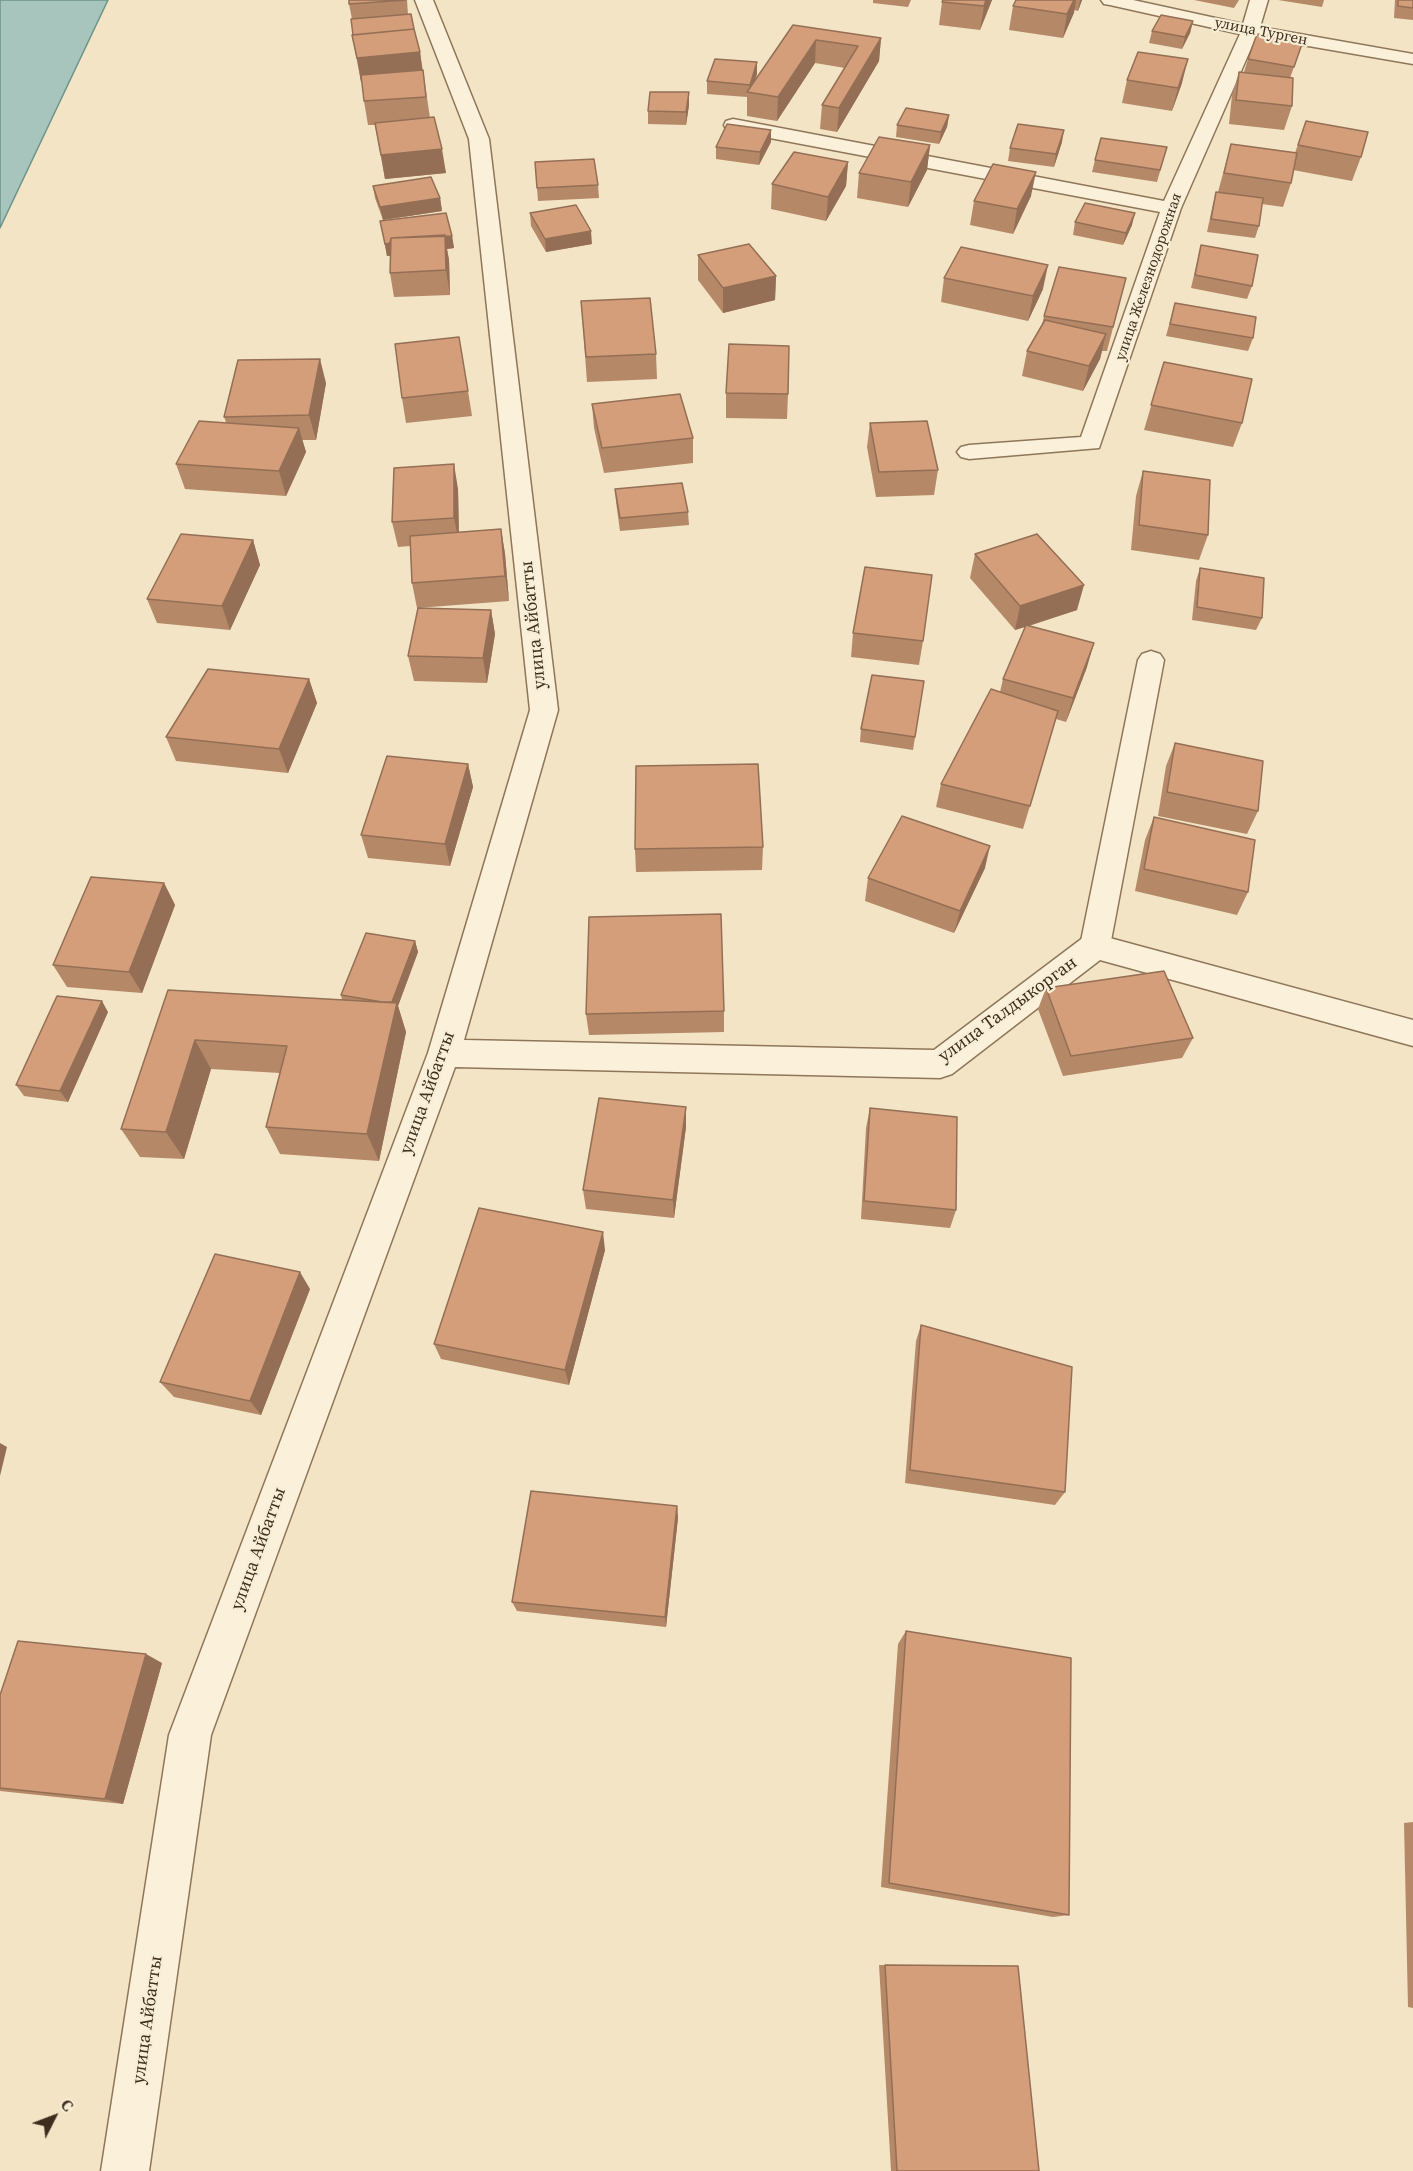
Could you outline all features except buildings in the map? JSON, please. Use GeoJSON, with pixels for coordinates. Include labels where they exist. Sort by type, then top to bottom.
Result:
{"type":"FeatureCollection","features":[{"type":"Feature","properties":{"kind":"street","name":"улица Айбатты"},"geometry":{"type":"LineString","coordinates":[[125,2171],[190,1735],[444,1053],[544,710],[479,139],[424,0]]}},
{"type":"Feature","properties":{"kind":"street","name":"улица Турген"},"geometry":{"type":"LineString","coordinates":[[1110,0],[1250,31],[1413,59]]}},
{"type":"Feature","properties":{"kind":"street","name":"улица Железнодорожная"},"geometry":{"type":"LineString","coordinates":[[969,452],[1091,443],[1171,208],[1250,31],[1259,0]]}},
{"type":"Feature","properties":{"kind":"street"},"geometry":{"type":"LineString","coordinates":[[733,125],[1171,208]]}},
{"type":"Feature","properties":{"kind":"street"},"geometry":{"type":"LineString","coordinates":[[1095,946],[1150,660]]}},
{"type":"Feature","properties":{"kind":"street","name":"улица Талдыкорган"},"geometry":{"type":"LineString","coordinates":[[444,1053],[940,1065],[1095,946],[1413,1033]]}},
{"type":"Feature","properties":{"kind":"water"},"geometry":{"type":"Polygon","coordinates":[[[0,0],[108,0],[0,228],[0,0]]]}}]}
